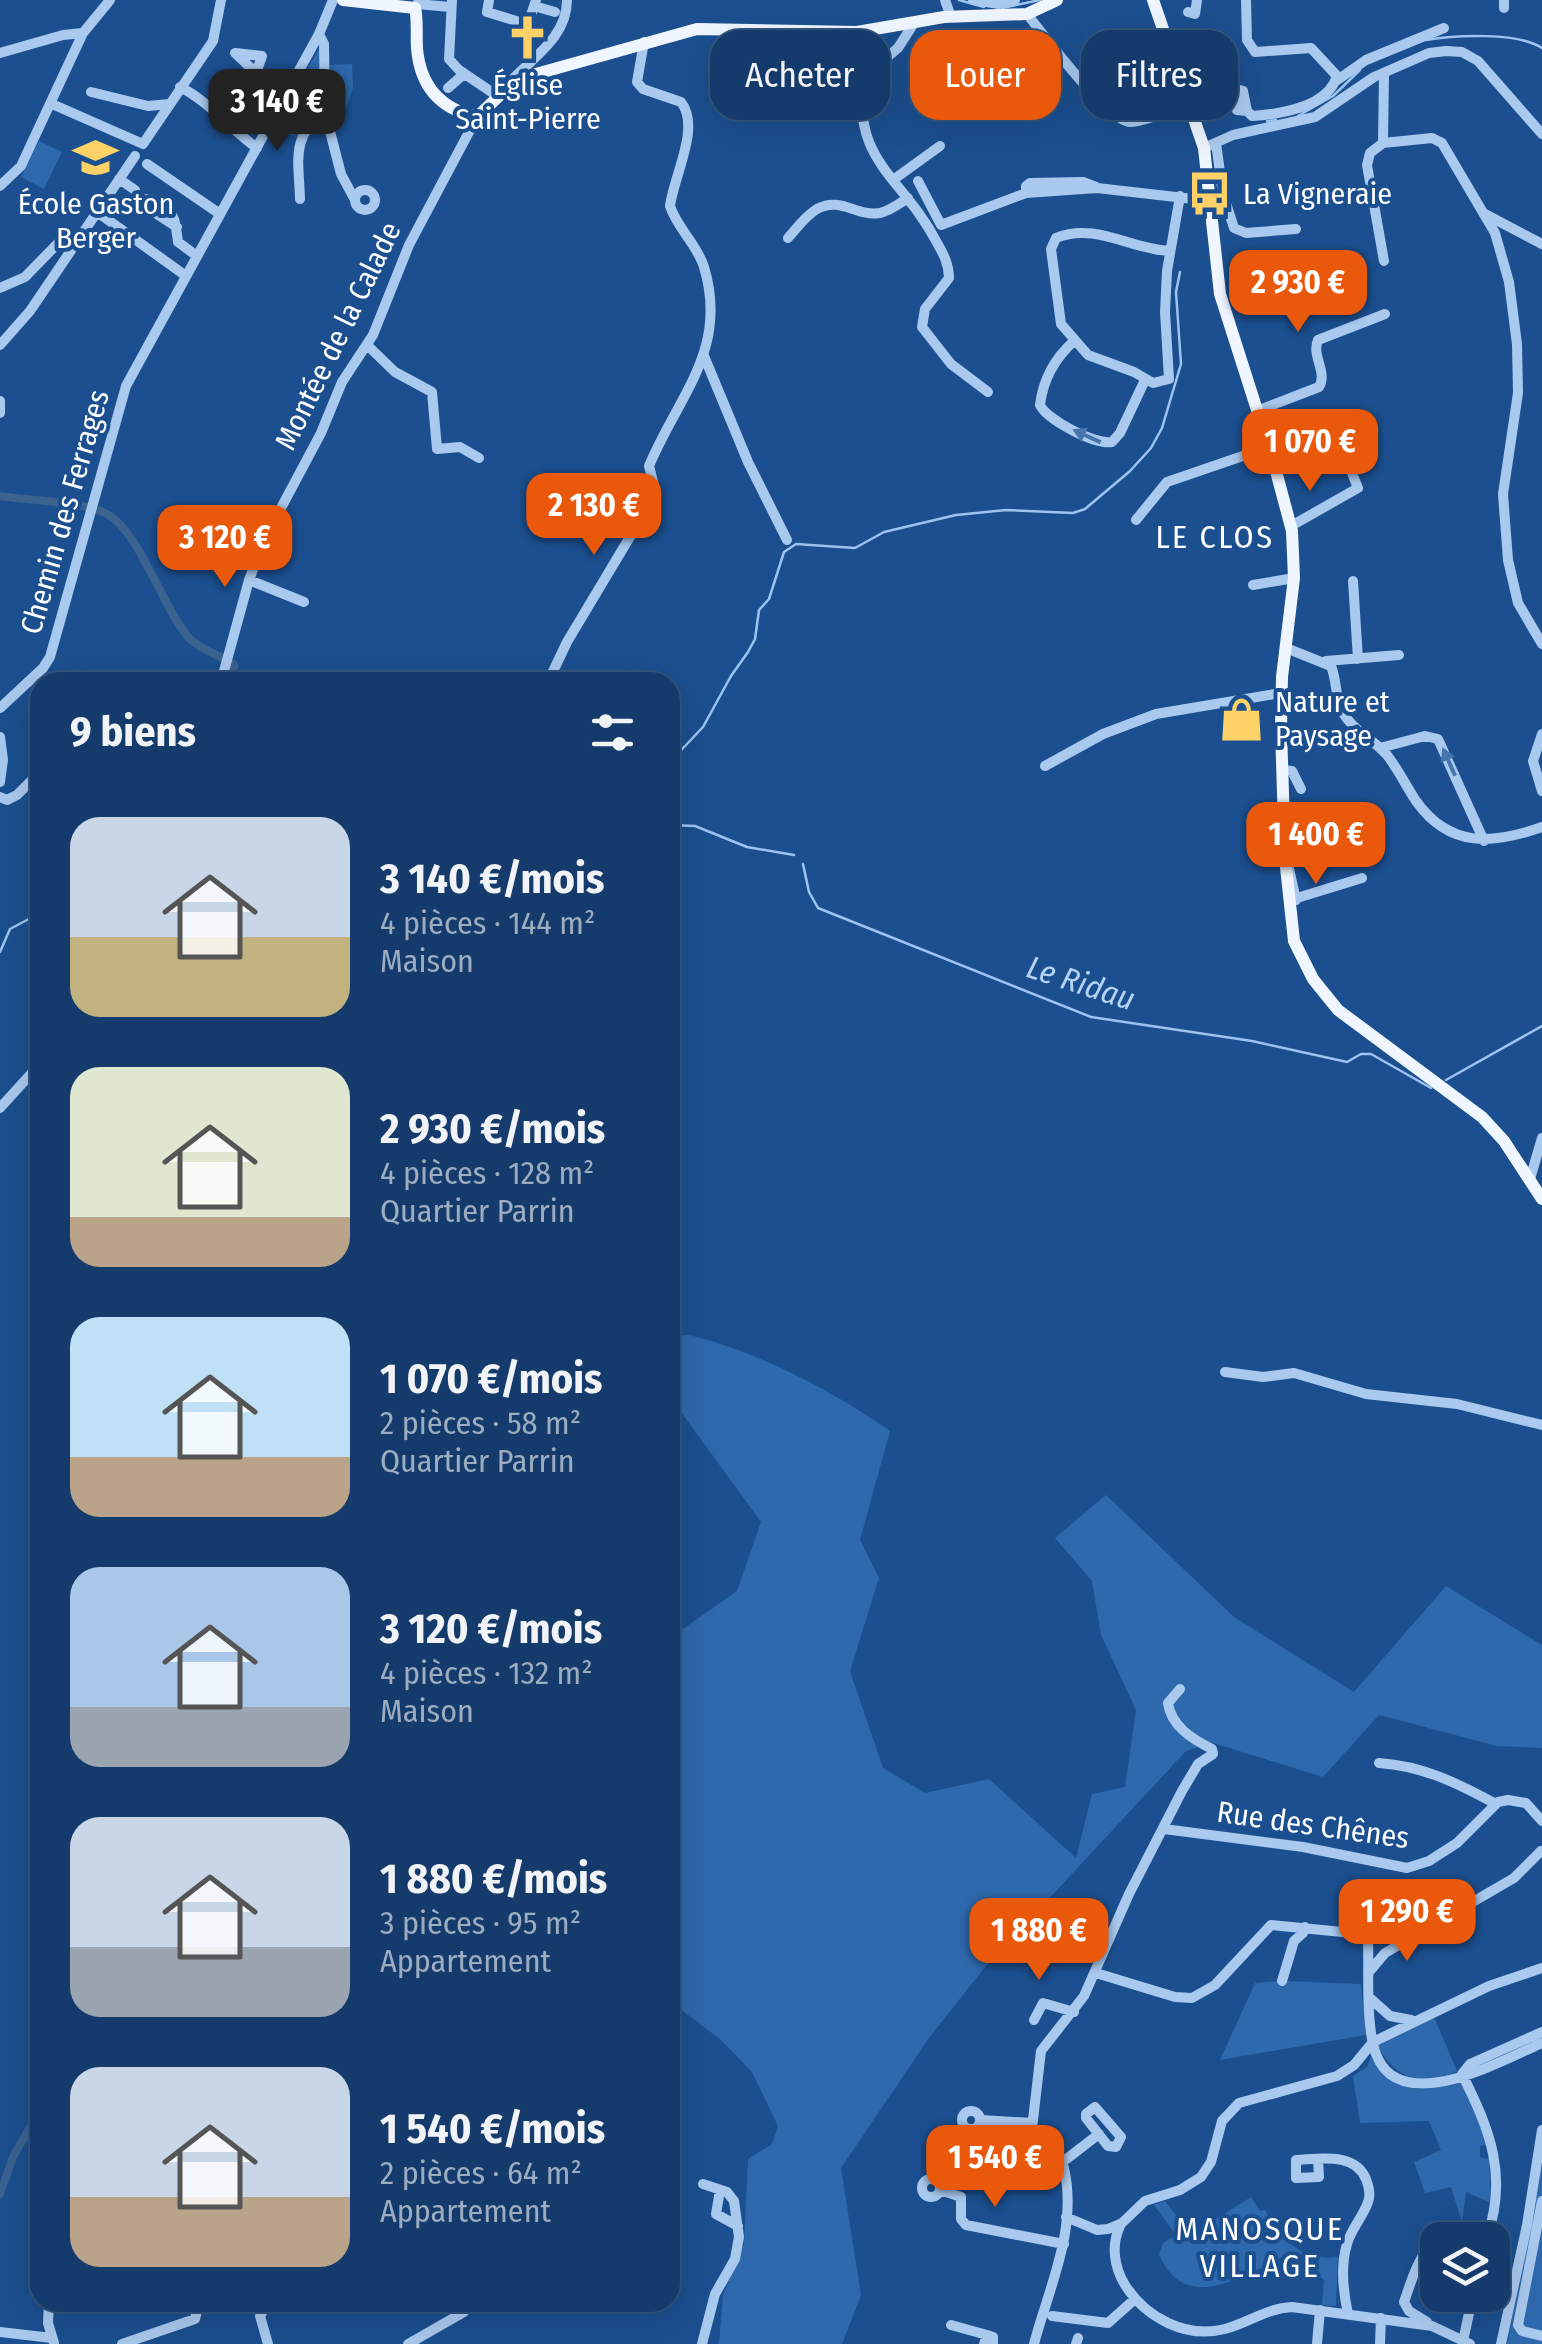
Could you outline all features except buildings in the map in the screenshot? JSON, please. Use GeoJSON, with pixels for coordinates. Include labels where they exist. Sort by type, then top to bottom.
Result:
{"type":"FeatureCollection","features":[{"type":"Feature","properties":{"kind":"main road"},"geometry":{"type":"LineString","coordinates":[[342,0],[417,4],[417,53],[432,92],[441,103],[476,117],[496,95],[536,74],[697,29],[858,32],[952,17],[1027,14],[1057,0]]}},
{"type":"Feature","properties":{"kind":"main road"},"geometry":{"type":"LineString","coordinates":[[1153,0],[1164,30]]}},
{"type":"Feature","properties":{"kind":"main road"},"geometry":{"type":"LineString","coordinates":[[1198,120],[1210,146],[1220,294],[1292,526],[1294,578],[1281,692],[1285,858],[1294,941],[1303,963],[1330,1002],[1353,1024],[1482,1117],[1504,1141],[1542,1200]]}},
{"type":"Feature","properties":{"kind":"street"},"geometry":{"type":"LineString","coordinates":[[0,186],[22,166],[83,33],[110,0]]}},
{"type":"Feature","properties":{"kind":"street"},"geometry":{"type":"LineString","coordinates":[[52,104],[143,144],[213,42],[222,0]]}},
{"type":"Feature","properties":{"kind":"street","name":"Chemin des Ferrages"},"geometry":{"type":"LineString","coordinates":[[38,672],[50,658],[120,402],[334,0]]}},
{"type":"Feature","properties":{"kind":"street"},"geometry":{"type":"LineString","coordinates":[[417,4],[451,4],[449,56],[464,74],[496,95],[560,30],[567,0]]}},
{"type":"Feature","properties":{"kind":"street"},"geometry":{"type":"LineString","coordinates":[[945,0],[952,17]]}},
{"type":"Feature","properties":{"kind":"street"},"geometry":{"type":"LineString","coordinates":[[973,0],[999,4],[1014,0]]}},
{"type":"Feature","properties":{"kind":"street"},"geometry":{"type":"LineString","coordinates":[[1188,12],[1195,14],[1197,0]]}},
{"type":"Feature","properties":{"kind":"street"},"geometry":{"type":"LineString","coordinates":[[1246,0],[1247,40],[1255,52],[1311,48],[1336,73],[1336,82]]}},
{"type":"Feature","properties":{"kind":"street"},"geometry":{"type":"LineString","coordinates":[[488,8],[527,23],[535,3],[555,12]]}},
{"type":"Feature","properties":{"kind":"street"},"geometry":{"type":"LineString","coordinates":[[1027,14],[1081,79]]}},
{"type":"Feature","properties":{"kind":"street"},"geometry":{"type":"LineString","coordinates":[[914,23],[898,48],[870,70],[864,80],[866,142],[931,231],[950,271],[923,313],[922,327],[952,364],[988,392]]}},
{"type":"Feature","properties":{"kind":"street"},"geometry":{"type":"LineString","coordinates":[[1233,136],[1246,112],[1298,109],[1321,96],[1362,62],[1444,28]]}},
{"type":"Feature","properties":{"kind":"street"},"geometry":{"type":"LineString","coordinates":[[2,50],[83,33]]}},
{"type":"Feature","properties":{"kind":"street"},"geometry":{"type":"LineString","coordinates":[[319,34],[324,44],[326,112],[340,174],[355,200]]}},
{"type":"Feature","properties":{"kind":"street"},"geometry":{"type":"LineString","coordinates":[[553,672],[652,500],[655,490],[648,469],[650,462],[704,356],[712,309],[701,258],[670,206],[690,118],[681,102],[644,89],[637,82],[644,42]]}},
{"type":"Feature","properties":{"kind":"street"},"geometry":{"type":"LineString","coordinates":[[1296,229],[1246,234],[1234,228],[1210,146],[1233,136],[1315,117],[1384,73],[1429,53],[1462,52],[1478,60],[1542,134]]}},
{"type":"Feature","properties":{"kind":"street"},"geometry":{"type":"LineString","coordinates":[[228,127],[256,73]]}},
{"type":"Feature","properties":{"kind":"street"},"geometry":{"type":"LineString","coordinates":[[1383,142],[1384,73]]}},
{"type":"Feature","properties":{"kind":"street"},"geometry":{"type":"LineString","coordinates":[[448,88],[464,74]]}},
{"type":"Feature","properties":{"kind":"street"},"geometry":{"type":"LineString","coordinates":[[180,87],[202,100],[228,127],[257,148]]}},
{"type":"Feature","properties":{"kind":"street"},"geometry":{"type":"LineString","coordinates":[[91,92],[148,106],[170,104]]}},
{"type":"Feature","properties":{"kind":"street"},"geometry":{"type":"LineString","coordinates":[[300,199],[299,143],[308,126],[326,112]]}},
{"type":"Feature","properties":{"kind":"street","name":"Montée de la Calade"},"geometry":{"type":"LineString","coordinates":[[224,672],[264,540],[321,434],[342,382],[367,345],[409,245],[476,117]]}},
{"type":"Feature","properties":{"kind":"street"},"geometry":{"type":"LineString","coordinates":[[1384,261],[1368,165],[1370,153],[1383,142],[1440,140],[1484,213],[1503,254],[1517,344],[1518,393],[1504,494],[1508,560],[1518,602],[1542,644]]}},
{"type":"Feature","properties":{"kind":"street"},"geometry":{"type":"LineString","coordinates":[[893,180],[940,146]]}},
{"type":"Feature","properties":{"kind":"street"},"geometry":{"type":"LineString","coordinates":[[0,346],[30,311],[135,156]]}},
{"type":"Feature","properties":{"kind":"street"},"geometry":{"type":"LineString","coordinates":[[147,164],[220,214]]}},
{"type":"Feature","properties":{"kind":"street"},"geometry":{"type":"LineString","coordinates":[[120,179],[135,190]]}},
{"type":"Feature","properties":{"kind":"street"},"geometry":{"type":"LineString","coordinates":[[918,182],[941,224],[1026,193],[1097,188],[1211,202]]}},
{"type":"Feature","properties":{"kind":"street"},"geometry":{"type":"LineString","coordinates":[[1169,250],[1140,248],[1084,232],[1066,234],[1052,242],[1058,316],[1074,341],[1092,358],[1134,372],[1145,380],[1163,383],[1169,379],[1165,312],[1169,250],[1180,196]]}},
{"type":"Feature","properties":{"kind":"street"},"geometry":{"type":"LineString","coordinates":[[788,238],[810,214],[825,206],[837,203],[880,213],[908,198]]}},
{"type":"Feature","properties":{"kind":"street"},"geometry":{"type":"LineString","coordinates":[[159,210],[176,226],[178,242],[198,256]]}},
{"type":"Feature","properties":{"kind":"street"},"geometry":{"type":"LineString","coordinates":[[97,212],[186,276]]}},
{"type":"Feature","properties":{"kind":"street"},"geometry":{"type":"LineString","coordinates":[[112,223],[120,213]]}},
{"type":"Feature","properties":{"kind":"street"},"geometry":{"type":"LineString","coordinates":[[1484,213],[1542,244]]}},
{"type":"Feature","properties":{"kind":"street"},"geometry":{"type":"LineString","coordinates":[[144,246],[154,234]]}},
{"type":"Feature","properties":{"kind":"street"},"geometry":{"type":"LineString","coordinates":[[0,288],[19,282],[64,236],[80,236]]}},
{"type":"Feature","properties":{"kind":"street"},"geometry":{"type":"LineString","coordinates":[[1257,411],[1319,388],[1322,377],[1315,346],[1318,340],[1385,314]]}},
{"type":"Feature","properties":{"kind":"street"},"geometry":{"type":"LineString","coordinates":[[1074,341],[1056,359],[1041,394],[1040,406],[1046,415],[1100,443],[1112,442],[1145,380]]}},
{"type":"Feature","properties":{"kind":"street"},"geometry":{"type":"LineString","coordinates":[[367,345],[398,374],[432,392],[437,449],[460,446],[480,458]]}},
{"type":"Feature","properties":{"kind":"street"},"geometry":{"type":"LineString","coordinates":[[704,356],[786,540]]}},
{"type":"Feature","properties":{"kind":"street"},"geometry":{"type":"LineString","coordinates":[[0,401],[0,413]]}},
{"type":"Feature","properties":{"kind":"street"},"geometry":{"type":"LineString","coordinates":[[1136,520],[1167,482],[1328,433]]}},
{"type":"Feature","properties":{"kind":"street"},"geometry":{"type":"LineString","coordinates":[[1292,526],[1357,490],[1350,468]]}},
{"type":"Feature","properties":{"kind":"street"},"geometry":{"type":"LineString","coordinates":[[1253,584],[1294,578]]}},
{"type":"Feature","properties":{"kind":"street"},"geometry":{"type":"LineString","coordinates":[[249,580],[304,602]]}},
{"type":"Feature","properties":{"kind":"street"},"geometry":{"type":"LineString","coordinates":[[1353,580],[1358,658]]}},
{"type":"Feature","properties":{"kind":"street"},"geometry":{"type":"LineString","coordinates":[[1286,648],[1325,661],[1399,655]]}},
{"type":"Feature","properties":{"kind":"street"},"geometry":{"type":"LineString","coordinates":[[1325,661],[1333,670],[1342,712],[1380,748],[1425,812],[1464,836],[1484,842],[1542,827]]}},
{"type":"Feature","properties":{"kind":"street","name":"Chemin des Ferrages"},"geometry":{"type":"LineString","coordinates":[[0,706],[30,679]]}},
{"type":"Feature","properties":{"kind":"street"},"geometry":{"type":"LineString","coordinates":[[1046,766],[1104,734],[1156,714],[1281,692]]}},
{"type":"Feature","properties":{"kind":"street"},"geometry":{"type":"LineString","coordinates":[[1542,734],[1534,761],[1542,790]]}},
{"type":"Feature","properties":{"kind":"street"},"geometry":{"type":"LineString","coordinates":[[1380,748],[1430,736],[1438,739],[1484,842]]}},
{"type":"Feature","properties":{"kind":"street"},"geometry":{"type":"LineString","coordinates":[[0,738],[0,782]]}},
{"type":"Feature","properties":{"kind":"street"},"geometry":{"type":"LineString","coordinates":[[1282,770],[1292,771],[1301,789]]}},
{"type":"Feature","properties":{"kind":"street"},"geometry":{"type":"LineString","coordinates":[[0,796],[7,800],[17,796],[30,782]]}},
{"type":"Feature","properties":{"kind":"street"},"geometry":{"type":"LineString","coordinates":[[1285,858],[1294,877],[1297,898],[1290,920]]}},
{"type":"Feature","properties":{"kind":"street"},"geometry":{"type":"LineString","coordinates":[[1297,898],[1362,878]]}},
{"type":"Feature","properties":{"kind":"street"},"geometry":{"type":"LineString","coordinates":[[0,1108],[30,1075]]}},
{"type":"Feature","properties":{"kind":"street"},"geometry":{"type":"LineString","coordinates":[[1530,1180],[1542,1138]]}},
{"type":"Feature","properties":{"kind":"street"},"geometry":{"type":"LineString","coordinates":[[1224,1372],[1264,1377],[1294,1373],[1366,1394],[1457,1404],[1542,1425]]}},
{"type":"Feature","properties":{"kind":"street"},"geometry":{"type":"LineString","coordinates":[[1034,2344],[1064,2244],[1066,2217],[1066,2176],[1060,2164],[1038,2148],[1032,2137],[1041,2051],[1074,2012],[1096,1973],[1123,1906],[1196,1767],[1214,1752],[1194,1740],[1170,1714],[1168,1704],[1180,1689]]}},
{"type":"Feature","properties":{"kind":"street"},"geometry":{"type":"LineString","coordinates":[[1379,1764],[1408,1766],[1441,1776],[1494,1804],[1508,1800],[1524,1802],[1536,1810],[1542,1821]]}},
{"type":"Feature","properties":{"kind":"street","name":"Rue des Chênes"},"geometry":{"type":"LineString","coordinates":[[1164,1829],[1303,1847],[1407,1868],[1429,1861],[1458,1843],[1494,1804]]}},
{"type":"Feature","properties":{"kind":"street"},"geometry":{"type":"LineString","coordinates":[[1369,1973],[1401,1939],[1422,1932],[1518,1876],[1542,1848]]}},
{"type":"Feature","properties":{"kind":"street"},"geometry":{"type":"LineString","coordinates":[[1096,1973],[1175,1997],[1192,1998],[1214,1985],[1268,1927],[1305,1927],[1401,1939]]}},
{"type":"Feature","properties":{"kind":"street"},"geometry":{"type":"LineString","coordinates":[[1282,1981],[1294,1941],[1305,1927]]}},
{"type":"Feature","properties":{"kind":"street"},"geometry":{"type":"LineString","coordinates":[[1368,1935],[1373,2042],[1384,2066],[1411,2084],[1435,2085],[1542,2043]]}},
{"type":"Feature","properties":{"kind":"street"},"geometry":{"type":"LineString","coordinates":[[1096,2230],[1108,2230],[1122,2223],[1145,2201],[1180,2190],[1204,2174],[1212,2160],[1222,2120],[1236,2104],[1338,2076],[1354,2065],[1373,2042],[1502,1981],[1542,1968]]}},
{"type":"Feature","properties":{"kind":"street"},"geometry":{"type":"LineString","coordinates":[[1371,1999],[1396,2019],[1417,2020]]}},
{"type":"Feature","properties":{"kind":"street"},"geometry":{"type":"LineString","coordinates":[[1034,2020],[1043,2003],[1074,2012]]}},
{"type":"Feature","properties":{"kind":"street"},"geometry":{"type":"LineString","coordinates":[[1462,2074],[1470,2064],[1542,2032]]}},
{"type":"Feature","properties":{"kind":"street"},"geometry":{"type":"LineString","coordinates":[[1462,2074],[1490,2132],[1496,2201],[1491,2222]]}},
{"type":"Feature","properties":{"kind":"street"},"geometry":{"type":"LineString","coordinates":[[982,2120],[1032,2123]]}},
{"type":"Feature","properties":{"kind":"street"},"geometry":{"type":"LineString","coordinates":[[1501,2344],[1527,2225],[1542,2130]]}},
{"type":"Feature","properties":{"kind":"street"},"geometry":{"type":"LineString","coordinates":[[1060,2164],[1098,2134]]}},
{"type":"Feature","properties":{"kind":"street"},"geometry":{"type":"LineString","coordinates":[[1321,2159],[1343,2160],[1356,2166],[1366,2177],[1370,2191],[1345,2250],[1342,2281],[1348,2314]]}},
{"type":"Feature","properties":{"kind":"street"},"geometry":{"type":"LineString","coordinates":[[702,2344],[715,2294],[735,2259],[738,2226],[730,2194],[703,2184]]}},
{"type":"Feature","properties":{"kind":"street"},"geometry":{"type":"LineString","coordinates":[[720,2190],[716,2214],[738,2226]]}},
{"type":"Feature","properties":{"kind":"street"},"geometry":{"type":"LineString","coordinates":[[940,2190],[960,2197],[966,2225],[1064,2244]]}},
{"type":"Feature","properties":{"kind":"street"},"geometry":{"type":"LineString","coordinates":[[1542,2201],[1518,2325],[1522,2331],[1542,2336]]}},
{"type":"Feature","properties":{"kind":"street"},"geometry":{"type":"LineString","coordinates":[[1066,2217],[1096,2230],[1114,2248]]}},
{"type":"Feature","properties":{"kind":"street"},"geometry":{"type":"LineString","coordinates":[[1122,2223],[1114,2248],[1119,2273],[1134,2299],[1160,2320],[1191,2330],[1226,2328],[1278,2308],[1432,2326]]}},
{"type":"Feature","properties":{"kind":"street"},"geometry":{"type":"LineString","coordinates":[[1420,2258],[1404,2304],[1409,2311],[1467,2343],[1471,2312]]}},
{"type":"Feature","properties":{"kind":"street"},"geometry":{"type":"LineString","coordinates":[[1052,2316],[1106,2324],[1134,2299]]}},
{"type":"Feature","properties":{"kind":"street"},"geometry":{"type":"LineString","coordinates":[[1317,2344],[1320,2310]]}},
{"type":"Feature","properties":{"kind":"street"},"geometry":{"type":"LineString","coordinates":[[0,2332],[53,2341],[48,2312]]}},
{"type":"Feature","properties":{"kind":"street"},"geometry":{"type":"LineString","coordinates":[[122,2344],[195,2318],[196,2312]]}},
{"type":"Feature","properties":{"kind":"street"},"geometry":{"type":"LineString","coordinates":[[262,2312],[260,2316],[268,2344]]}},
{"type":"Feature","properties":{"kind":"street"},"geometry":{"type":"LineString","coordinates":[[408,2344],[464,2312]]}},
{"type":"Feature","properties":{"kind":"street"},"geometry":{"type":"LineString","coordinates":[[1380,2344],[1382,2318]]}},
{"type":"Feature","properties":{"kind":"street"},"geometry":{"type":"LineString","coordinates":[[951,2325],[988,2341]]}},
{"type":"Feature","properties":{"kind":"street"},"geometry":{"type":"LineString","coordinates":[[1190,2344],[1191,2330]]}},
{"type":"Feature","properties":{"kind":"shaded area"},"geometry":{"type":"Polygon","coordinates":[[[319,49],[321,92],[296,138],[273,126],[319,49]]]}},
{"type":"Feature","properties":{"kind":"shaded area"},"geometry":{"type":"Polygon","coordinates":[[[352,64],[353,88],[337,131],[331,132],[329,65],[352,64]]]}},
{"type":"Feature","properties":{"kind":"shaded area"},"geometry":{"type":"Polygon","coordinates":[[[39,141],[62,152],[44,189],[21,177],[39,141]]]}},
{"type":"Feature","properties":{"kind":"shaded area"},"geometry":{"type":"Polygon","coordinates":[[[680,1335],[739,1350],[793,1374],[890,1431],[860,1540],[879,1578],[850,1671],[883,1768],[925,1793],[989,1779],[1076,1858],[1092,1794],[1125,1787],[1136,1710],[1101,1635],[1092,1581],[1055,1538],[1106,1495],[1234,1617],[1354,1692],[1446,1586],[1542,1645],[1542,1748],[1497,1746],[1379,1715],[1323,1777],[1210,1742],[1185,1752],[981,1972],[929,2038],[841,2168],[861,2295],[842,2344],[719,2344],[723,2295],[744,2244],[748,2159],[772,2144],[778,2126],[752,2072],[721,2040],[680,2009],[680,1631],[737,1591],[761,1522],[680,1411],[680,1335]]]}},
{"type":"Feature","properties":{"kind":"shaded area"},"geometry":{"type":"Polygon","coordinates":[[[1255,1983],[1361,1984],[1366,2035],[1220,2060],[1255,1983]]]}},
{"type":"Feature","properties":{"kind":"shaded area"},"geometry":{"type":"Polygon","coordinates":[[[1434,2017],[1457,2071],[1433,2080],[1411,2078],[1392,2066],[1377,2045],[1434,2017]]]}},
{"type":"Feature","properties":{"kind":"shaded area"},"geometry":{"type":"Polygon","coordinates":[[[1371,2056],[1390,2077],[1410,2088],[1433,2088],[1461,2081],[1487,2145],[1480,2146],[1480,2157],[1489,2159],[1491,2203],[1466,2192],[1462,2222],[1451,2187],[1425,2193],[1414,2162],[1441,2150],[1429,2121],[1360,2123],[1353,2076],[1367,2067],[1371,2056]]]}},
{"type":"Feature","properties":{"kind":"shaded area"},"geometry":{"type":"Polygon","coordinates":[[[1542,2150],[1542,2344],[1507,2344],[1539,2182],[1542,2150]]]}},
{"type":"Feature","properties":{"kind":"shaded area"},"geometry":{"type":"Polygon","coordinates":[[[1251,2197],[1294,2246],[1313,2256],[1338,2257],[1336,2306],[1322,2305],[1324,2280],[1292,2253],[1220,2285],[1185,2284],[1171,2273],[1159,2254],[1163,2243],[1176,2235],[1154,2205],[1165,2201],[1191,2235],[1251,2197]]]}},
{"type":"Feature","properties":{"kind":"waterway"},"geometry":{"type":"LineString","coordinates":[[959,0],[984,7]]}},
{"type":"Feature","properties":{"kind":"waterway"},"geometry":{"type":"LineString","coordinates":[[1002,8],[1040,0]]}},
{"type":"Feature","properties":{"kind":"waterway"},"geometry":{"type":"LineString","coordinates":[[1426,40],[1502,37],[1542,48]]}},
{"type":"Feature","properties":{"kind":"waterway"},"geometry":{"type":"LineString","coordinates":[[1298,116],[1333,96],[1360,70]]}},
{"type":"Feature","properties":{"kind":"waterway"},"geometry":{"type":"LineString","coordinates":[[1267,121],[1276,120]]}},
{"type":"Feature","properties":{"kind":"waterway"},"geometry":{"type":"LineString","coordinates":[[680,751],[703,727],[748,652],[755,639],[759,610],[769,599],[784,552],[796,544],[855,548],[884,532],[956,515],[1006,510],[1073,513],[1085,509],[1130,471],[1151,448],[1162,428],[1181,364],[1176,292],[1180,272]]}},
{"type":"Feature","properties":{"kind":"waterway"},"geometry":{"type":"LineString","coordinates":[[0,496],[84,506],[119,523],[188,637],[234,665],[233,672]]}},
{"type":"Feature","properties":{"kind":"waterway","name":"Le Ridau"},"geometry":{"type":"LineString","coordinates":[[680,825],[695,826],[747,847],[794,855]]}},
{"type":"Feature","properties":{"kind":"waterway","name":"Le Ridau"},"geometry":{"type":"LineString","coordinates":[[803,864],[809,892],[818,908],[1091,1017],[1252,1041],[1347,1062],[1361,1054],[1371,1054],[1431,1088]]}},
{"type":"Feature","properties":{"kind":"waterway","name":"Le Ridau"},"geometry":{"type":"LineString","coordinates":[[0,952],[10,929],[30,918]]}},
{"type":"Feature","properties":{"kind":"waterway","name":"Le Ridau"},"geometry":{"type":"LineString","coordinates":[[1446,1080],[1542,1026]]}},
{"type":"Feature","properties":{"kind":"waterway"},"geometry":{"type":"LineString","coordinates":[[0,2194],[13,2157],[30,2127]]}},
{"type":"Feature","properties":{"kind":"place","name":"Église Saint-Pierre"},"geometry":{"type":"Point","coordinates":[528,38]}},
{"type":"Feature","properties":{"kind":"place","name":"École Gaston Berger"},"geometry":{"type":"Point","coordinates":[96,157]}},
{"type":"Feature","properties":{"kind":"place","name":"La Vigneraie"},"geometry":{"type":"Point","coordinates":[1210,194]}},
{"type":"Feature","properties":{"kind":"place","name":"Nature et Paysage"},"geometry":{"type":"Point","coordinates":[1242,719]}},
{"type":"Feature","properties":{"kind":"district","name":"LE CLOS"},"geometry":{"type":"Point","coordinates":[1215,537]}},
{"type":"Feature","properties":{"kind":"district","name":"MANOSQUE VILLAGE"},"geometry":{"type":"Point","coordinates":[1260,2248]}}]}
